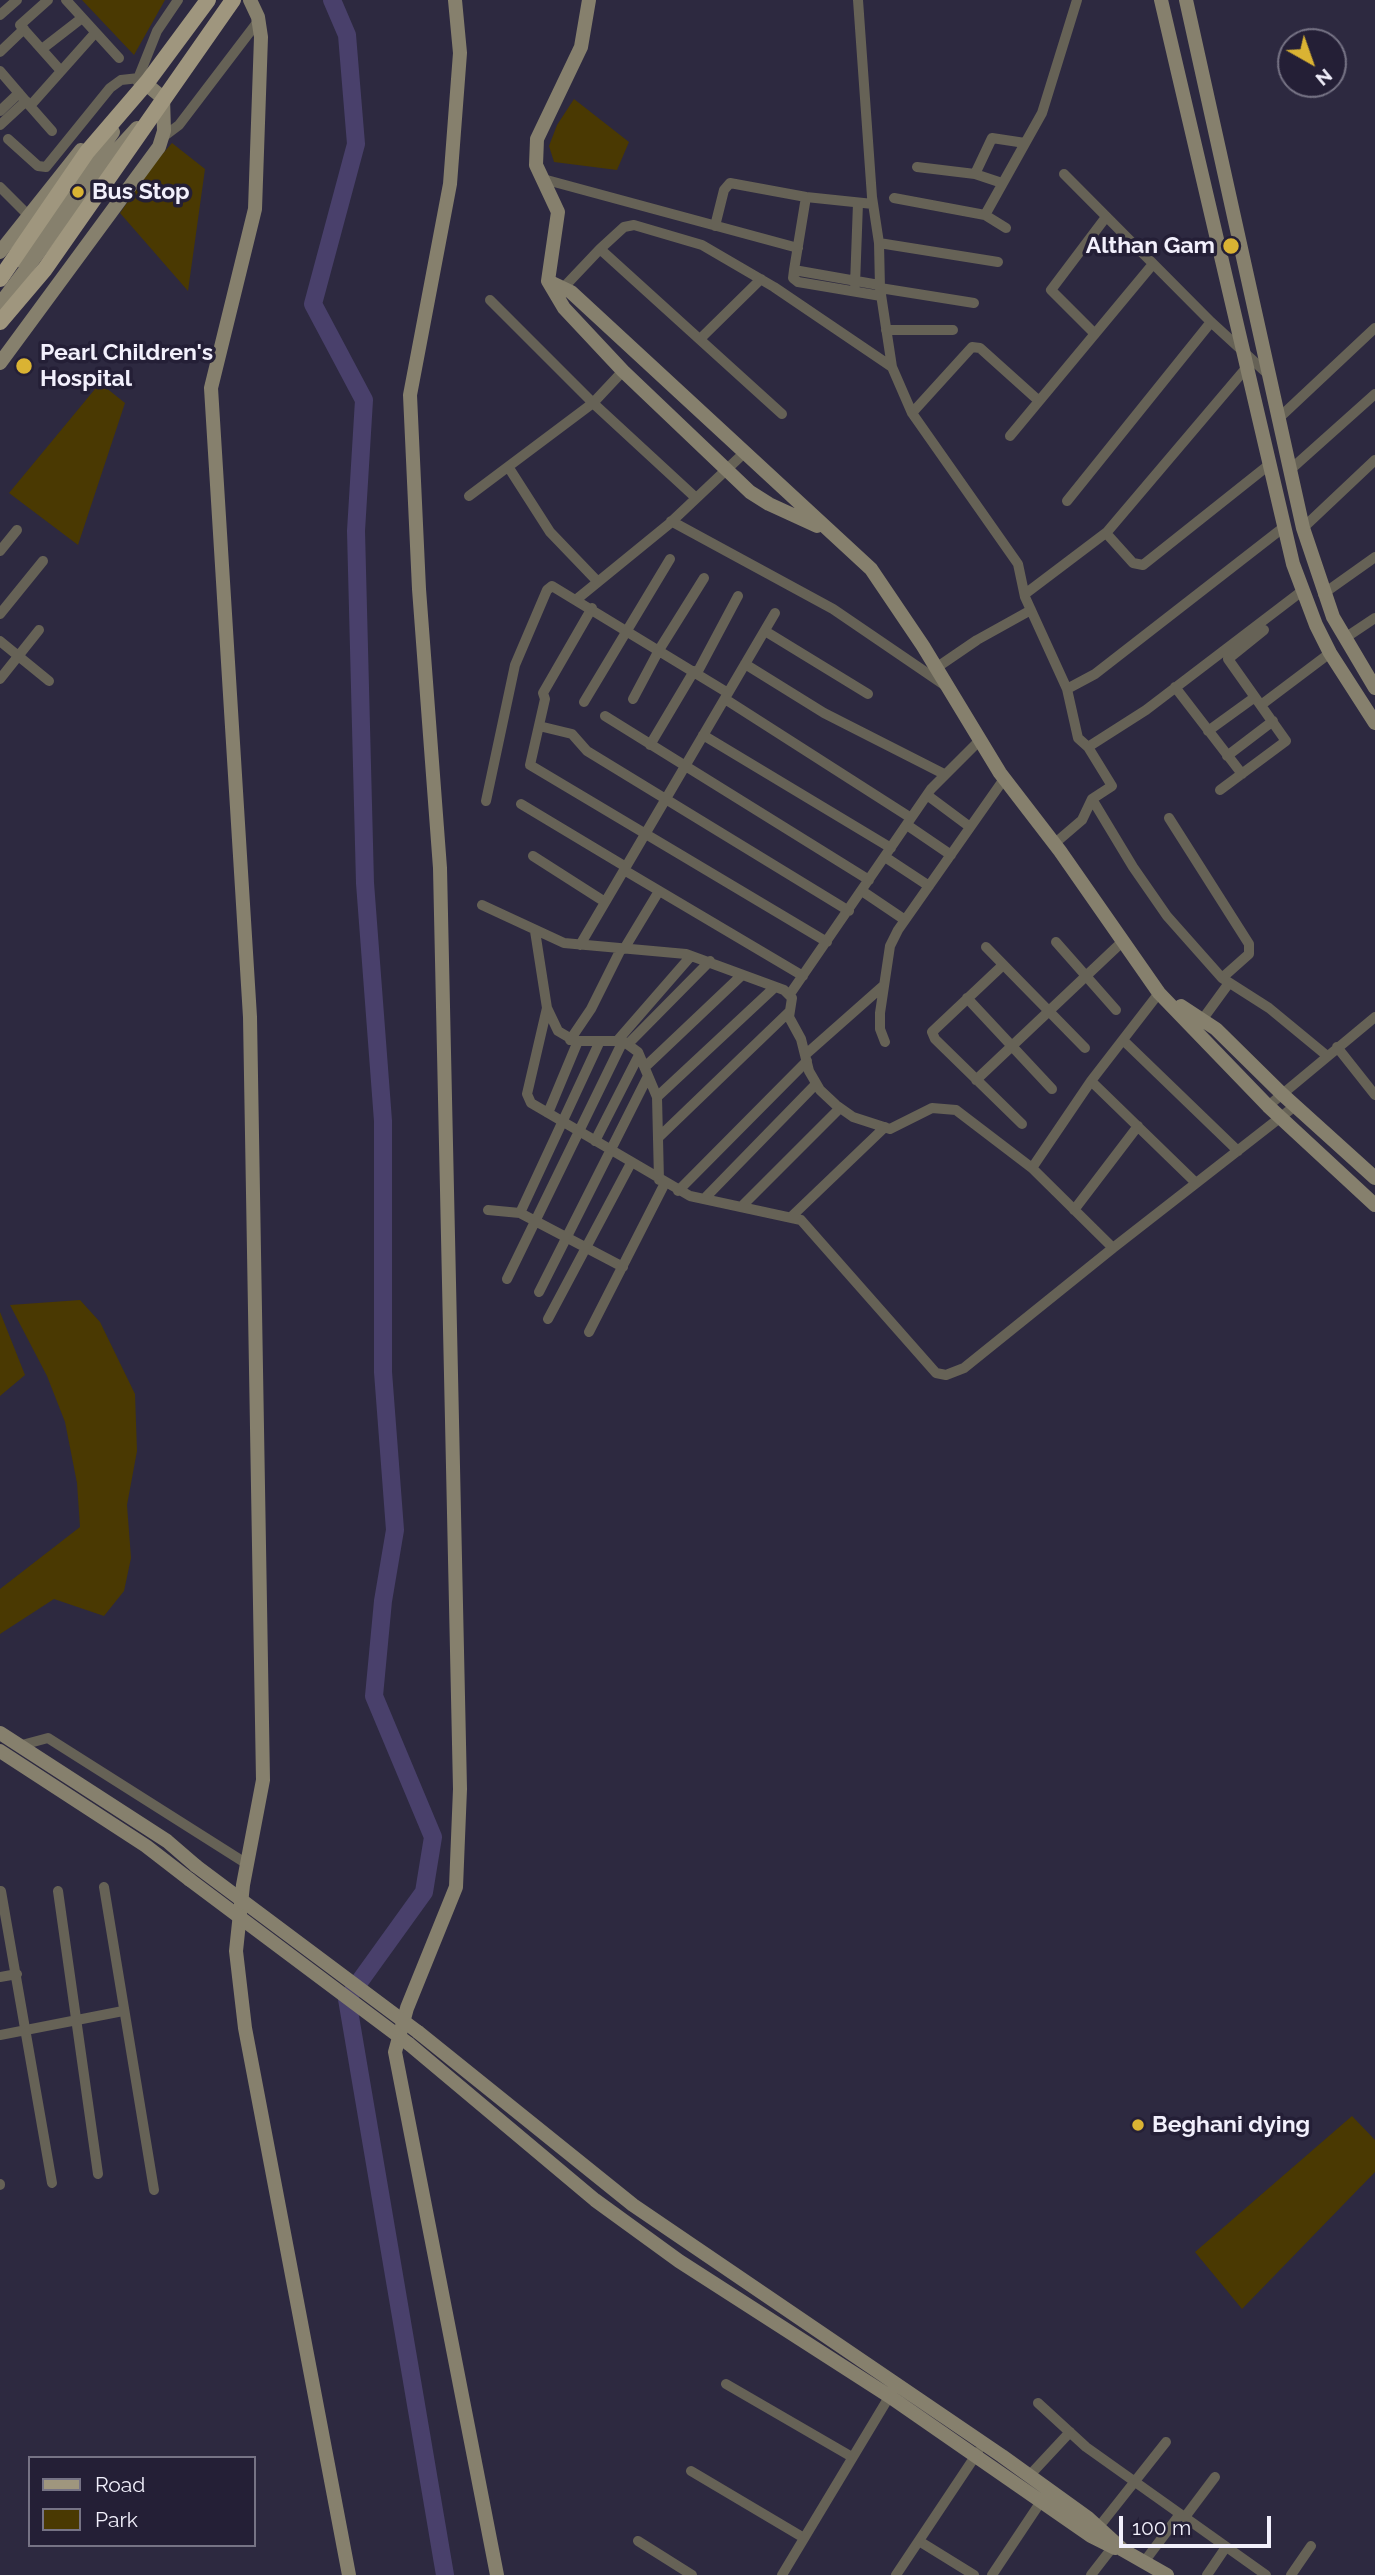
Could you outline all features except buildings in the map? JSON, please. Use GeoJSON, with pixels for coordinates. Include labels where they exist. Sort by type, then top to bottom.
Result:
{"type":"FeatureCollection","features":[{"type":"Feature","properties":{"kind":"main road"},"geometry":{"type":"LineString","coordinates":[[0,279],[87,152],[208,0]]}},
{"type":"Feature","properties":{"kind":"main road"},"geometry":{"type":"LineString","coordinates":[[0,322],[45,269],[233,0]]}},
{"type":"Feature","properties":{"kind":"street"},"geometry":{"type":"LineString","coordinates":[[0,15],[17,0]]}},
{"type":"Feature","properties":{"kind":"street"},"geometry":{"type":"LineString","coordinates":[[48,0],[21,22],[24,29],[61,71]]}},
{"type":"Feature","properties":{"kind":"street"},"geometry":{"type":"LineString","coordinates":[[66,0],[119,58]]}},
{"type":"Feature","properties":{"kind":"street"},"geometry":{"type":"LineString","coordinates":[[0,301],[142,82],[157,30],[178,0]]}},
{"type":"Feature","properties":{"kind":"street"},"geometry":{"type":"LineString","coordinates":[[250,0],[259,20],[261,37],[254,219],[211,388],[250,1017],[251,1219],[263,1780],[235,1942],[244,2028],[349,2575]]}},
{"type":"Feature","properties":{"kind":"street"},"geometry":{"type":"LineString","coordinates":[[455,0],[460,53],[450,184],[410,395],[419,589],[440,868],[460,1801],[456,1887],[407,2008],[395,2052],[497,2575]]}},
{"type":"Feature","properties":{"kind":"street"},"geometry":{"type":"LineString","coordinates":[[589,0],[580,47],[537,139],[536,164],[558,212],[548,281],[564,308],[623,371],[726,470],[759,499],[828,531]]}},
{"type":"Feature","properties":{"kind":"street"},"geometry":{"type":"LineString","coordinates":[[858,0],[873,204],[879,243],[880,290],[892,367],[912,413],[1009,546],[1018,564],[1031,610],[1067,689],[1078,738],[1088,747],[1112,786],[1092,799],[1082,820],[1054,844]]}},
{"type":"Feature","properties":{"kind":"street"},"geometry":{"type":"LineString","coordinates":[[985,215],[1042,113],[1077,0]]}},
{"type":"Feature","properties":{"kind":"street"},"geometry":{"type":"LineString","coordinates":[[1161,0],[1284,527],[1302,591],[1330,653],[1375,723]]}},
{"type":"Feature","properties":{"kind":"street"},"geometry":{"type":"LineString","coordinates":[[1186,0],[1303,528],[1323,594],[1345,638],[1373,681]]}},
{"type":"Feature","properties":{"kind":"street"},"geometry":{"type":"LineString","coordinates":[[42,50],[82,18]]}},
{"type":"Feature","properties":{"kind":"street"},"geometry":{"type":"LineString","coordinates":[[163,137],[179,125],[259,20]]}},
{"type":"Feature","properties":{"kind":"street"},"geometry":{"type":"LineString","coordinates":[[0,52],[24,29]]}},
{"type":"Feature","properties":{"kind":"street"},"geometry":{"type":"LineString","coordinates":[[0,125],[25,100],[61,71],[95,33]]}},
{"type":"Feature","properties":{"kind":"street"},"geometry":{"type":"LineString","coordinates":[[0,71],[52,131]]}},
{"type":"Feature","properties":{"kind":"street"},"geometry":{"type":"LineString","coordinates":[[8,139],[38,166],[46,167],[110,88],[121,79],[142,82],[164,96]]}},
{"type":"Feature","properties":{"kind":"street"},"geometry":{"type":"LineString","coordinates":[[0,252],[27,215],[142,82]]}},
{"type":"Feature","properties":{"kind":"street"},"geometry":{"type":"LineString","coordinates":[[0,363],[159,147],[163,137],[164,96]]}},
{"type":"Feature","properties":{"kind":"street"},"geometry":{"type":"LineString","coordinates":[[0,301],[106,162],[164,96]]}},
{"type":"Feature","properties":{"kind":"street"},"geometry":{"type":"LineString","coordinates":[[0,111],[25,100]]}},
{"type":"Feature","properties":{"kind":"street"},"geometry":{"type":"LineString","coordinates":[[975,174],[992,138],[1025,143]]}},
{"type":"Feature","properties":{"kind":"street"},"geometry":{"type":"LineString","coordinates":[[917,167],[975,174],[1002,183]]}},
{"type":"Feature","properties":{"kind":"street"},"geometry":{"type":"LineString","coordinates":[[1064,174],[1246,360],[1270,376]]}},
{"type":"Feature","properties":{"kind":"street"},"geometry":{"type":"LineString","coordinates":[[542,179],[798,248]]}},
{"type":"Feature","properties":{"kind":"street"},"geometry":{"type":"LineString","coordinates":[[715,226],[724,190],[730,183],[806,197],[873,204]]}},
{"type":"Feature","properties":{"kind":"street"},"geometry":{"type":"LineString","coordinates":[[0,187],[27,215]]}},
{"type":"Feature","properties":{"kind":"street"},"geometry":{"type":"LineString","coordinates":[[806,197],[793,278],[798,282],[855,286],[974,303]]}},
{"type":"Feature","properties":{"kind":"street"},"geometry":{"type":"LineString","coordinates":[[894,198],[985,215],[1006,228]]}},
{"type":"Feature","properties":{"kind":"street"},"geometry":{"type":"LineString","coordinates":[[855,286],[858,203]]}},
{"type":"Feature","properties":{"kind":"street"},"geometry":{"type":"LineString","coordinates":[[1095,334],[1051,290],[1106,216]]}},
{"type":"Feature","properties":{"kind":"street"},"geometry":{"type":"LineString","coordinates":[[564,287],[600,248],[624,228],[634,225],[702,245],[761,279],[892,367]]}},
{"type":"Feature","properties":{"kind":"street"},"geometry":{"type":"LineString","coordinates":[[879,243],[998,262]]}},
{"type":"Feature","properties":{"kind":"street"},"geometry":{"type":"LineString","coordinates":[[600,248],[782,414]]}},
{"type":"Feature","properties":{"kind":"street"},"geometry":{"type":"LineString","coordinates":[[1010,436],[1153,264]]}},
{"type":"Feature","properties":{"kind":"street"},"geometry":{"type":"LineString","coordinates":[[700,339],[761,279]]}},
{"type":"Feature","properties":{"kind":"street"},"geometry":{"type":"LineString","coordinates":[[548,281],[564,287],[871,569],[1004,779],[1054,844],[1159,993],[1280,1118],[1375,1205]]}},
{"type":"Feature","properties":{"kind":"street"},"geometry":{"type":"LineString","coordinates":[[490,300],[593,403],[696,498]]}},
{"type":"Feature","properties":{"kind":"street"},"geometry":{"type":"LineString","coordinates":[[1067,501],[1211,322]]}},
{"type":"Feature","properties":{"kind":"street"},"geometry":{"type":"LineString","coordinates":[[1279,418],[1375,328]]}},
{"type":"Feature","properties":{"kind":"street"},"geometry":{"type":"LineString","coordinates":[[886,330],[953,330]]}},
{"type":"Feature","properties":{"kind":"street"},"geometry":{"type":"LineString","coordinates":[[912,413],[972,347],[980,348],[1039,401]]}},
{"type":"Feature","properties":{"kind":"street"},"geometry":{"type":"LineString","coordinates":[[1025,594],[1106,533],[1246,360]]}},
{"type":"Feature","properties":{"kind":"street"},"geometry":{"type":"LineString","coordinates":[[469,496],[593,403],[623,371]]}},
{"type":"Feature","properties":{"kind":"street"},"geometry":{"type":"LineString","coordinates":[[1290,470],[1375,394]]}},
{"type":"Feature","properties":{"kind":"street"},"geometry":{"type":"LineString","coordinates":[[577,599],[671,522],[743,454]]}},
{"type":"Feature","properties":{"kind":"street"},"geometry":{"type":"LineString","coordinates":[[1303,528],[1372,463]]}},
{"type":"Feature","properties":{"kind":"street"},"geometry":{"type":"LineString","coordinates":[[1372,463],[1375,476]]}},
{"type":"Feature","properties":{"kind":"street"},"geometry":{"type":"LineString","coordinates":[[1106,533],[1133,563],[1143,565],[1269,464]]}},
{"type":"Feature","properties":{"kind":"street"},"geometry":{"type":"LineString","coordinates":[[509,468],[550,532],[598,582]]}},
{"type":"Feature","properties":{"kind":"street"},"geometry":{"type":"LineString","coordinates":[[671,522],[833,609],[948,687]]}},
{"type":"Feature","properties":{"kind":"street"},"geometry":{"type":"LineString","coordinates":[[1067,689],[1095,674],[1284,527]]}},
{"type":"Feature","properties":{"kind":"street"},"geometry":{"type":"LineString","coordinates":[[0,551],[17,530]]}},
{"type":"Feature","properties":{"kind":"street"},"geometry":{"type":"LineString","coordinates":[[1323,594],[1375,557]]}},
{"type":"Feature","properties":{"kind":"street"},"geometry":{"type":"LineString","coordinates":[[584,702],[670,559]]}},
{"type":"Feature","properties":{"kind":"street"},"geometry":{"type":"LineString","coordinates":[[0,614],[43,561]]}},
{"type":"Feature","properties":{"kind":"street"},"geometry":{"type":"LineString","coordinates":[[633,699],[659,650],[704,578]]}},
{"type":"Feature","properties":{"kind":"street"},"geometry":{"type":"LineString","coordinates":[[486,801],[515,664],[547,590],[556,586],[695,672],[909,821],[951,855]]}},
{"type":"Feature","properties":{"kind":"street"},"geometry":{"type":"LineString","coordinates":[[1088,747],[1175,687],[1302,591]]}},
{"type":"Feature","properties":{"kind":"street"},"geometry":{"type":"LineString","coordinates":[[650,745],[738,596]]}},
{"type":"Feature","properties":{"kind":"street"},"geometry":{"type":"LineString","coordinates":[[592,608],[542,693],[545,699],[530,765],[827,942]]}},
{"type":"Feature","properties":{"kind":"street"},"geometry":{"type":"LineString","coordinates":[[936,668],[977,640],[1031,610]]}},
{"type":"Feature","properties":{"kind":"street"},"geometry":{"type":"LineString","coordinates":[[580,945],[775,613]]}},
{"type":"Feature","properties":{"kind":"street"},"geometry":{"type":"LineString","coordinates":[[1345,638],[1375,618]]}},
{"type":"Feature","properties":{"kind":"street"},"geometry":{"type":"LineString","coordinates":[[1220,790],[1285,743],[1285,737],[1228,659],[1264,629]]}},
{"type":"Feature","properties":{"kind":"street"},"geometry":{"type":"LineString","coordinates":[[0,680],[39,630]]}},
{"type":"Feature","properties":{"kind":"street"},"geometry":{"type":"LineString","coordinates":[[765,631],[868,694]]}},
{"type":"Feature","properties":{"kind":"street"},"geometry":{"type":"LineString","coordinates":[[0,641],[49,681]]}},
{"type":"Feature","properties":{"kind":"street"},"geometry":{"type":"LineString","coordinates":[[1208,731],[1330,653]]}},
{"type":"Feature","properties":{"kind":"street"},"geometry":{"type":"LineString","coordinates":[[746,664],[824,713],[944,774]]}},
{"type":"Feature","properties":{"kind":"street"},"geometry":{"type":"LineString","coordinates":[[1175,687],[1241,774]]}},
{"type":"Feature","properties":{"kind":"street"},"geometry":{"type":"LineString","coordinates":[[605,716],[869,880]]}},
{"type":"Feature","properties":{"kind":"street"},"geometry":{"type":"LineString","coordinates":[[1227,756],[1273,721]]}},
{"type":"Feature","properties":{"kind":"street"},"geometry":{"type":"LineString","coordinates":[[539,726],[572,734],[587,751],[849,911]]}},
{"type":"Feature","properties":{"kind":"street"},"geometry":{"type":"LineString","coordinates":[[703,735],[888,853],[929,886]]}},
{"type":"Feature","properties":{"kind":"street"},"geometry":{"type":"LineString","coordinates":[[980,740],[944,774],[927,795],[790,994],[790,1011],[817,1084],[840,1108],[853,1117],[890,1129],[932,1108],[949,1108],[1032,1168],[1113,1248]]}},
{"type":"Feature","properties":{"kind":"street"},"geometry":{"type":"LineString","coordinates":[[885,1042],[880,1029],[883,986],[890,946],[905,920],[1004,779]]}},
{"type":"Feature","properties":{"kind":"street"},"geometry":{"type":"LineString","coordinates":[[927,795],[970,827]]}},
{"type":"Feature","properties":{"kind":"street"},"geometry":{"type":"LineString","coordinates":[[1092,799],[1167,916],[1226,981],[1269,1008],[1326,1055]]}},
{"type":"Feature","properties":{"kind":"street"},"geometry":{"type":"LineString","coordinates":[[521,804],[659,891],[803,976]]}},
{"type":"Feature","properties":{"kind":"street"},"geometry":{"type":"LineString","coordinates":[[1169,818],[1249,944],[1249,954],[1226,981],[1202,1020]]}},
{"type":"Feature","properties":{"kind":"street"},"geometry":{"type":"LineString","coordinates":[[533,856],[605,902]]}},
{"type":"Feature","properties":{"kind":"street"},"geometry":{"type":"LineString","coordinates":[[548,1113],[574,1040],[622,949],[659,891]]}},
{"type":"Feature","properties":{"kind":"street"},"geometry":{"type":"LineString","coordinates":[[862,891],[905,920]]}},
{"type":"Feature","properties":{"kind":"street"},"geometry":{"type":"LineString","coordinates":[[482,905],[556,941],[691,956],[710,961],[790,994]]}},
{"type":"Feature","properties":{"kind":"street"},"geometry":{"type":"LineString","coordinates":[[535,931],[547,1008],[558,1031],[574,1040],[623,1042],[639,1055],[657,1097],[662,1182],[589,1332]]}},
{"type":"Feature","properties":{"kind":"street"},"geometry":{"type":"LineString","coordinates":[[1056,942],[1116,1010]]}},
{"type":"Feature","properties":{"kind":"street"},"geometry":{"type":"LineString","coordinates":[[976,1080],[1122,942]]}},
{"type":"Feature","properties":{"kind":"street"},"geometry":{"type":"LineString","coordinates":[[986,947],[1085,1048]]}},
{"type":"Feature","properties":{"kind":"street"},"geometry":{"type":"LineString","coordinates":[[508,1279],[623,1042],[691,956]]}},
{"type":"Feature","properties":{"kind":"street"},"geometry":{"type":"LineString","coordinates":[[623,1042],[710,961]]}},
{"type":"Feature","properties":{"kind":"street"},"geometry":{"type":"LineString","coordinates":[[1003,965],[932,1032],[935,1039],[1022,1124]]}},
{"type":"Feature","properties":{"kind":"street"},"geometry":{"type":"LineString","coordinates":[[540,1292],[612,1152],[647,1072],[742,975]]}},
{"type":"Feature","properties":{"kind":"street"},"geometry":{"type":"LineString","coordinates":[[678,1191],[806,1058],[883,986]]}},
{"type":"Feature","properties":{"kind":"street"},"geometry":{"type":"LineString","coordinates":[[657,1097],[775,987]]}},
{"type":"Feature","properties":{"kind":"street"},"geometry":{"type":"LineString","coordinates":[[1159,993],[1216,1029],[1282,1094],[1375,1178]]}},
{"type":"Feature","properties":{"kind":"street"},"geometry":{"type":"LineString","coordinates":[[1032,1168],[1091,1081],[1159,993]]}},
{"type":"Feature","properties":{"kind":"street"},"geometry":{"type":"LineString","coordinates":[[967,998],[1052,1089]]}},
{"type":"Feature","properties":{"kind":"street"},"geometry":{"type":"LineString","coordinates":[[547,1008],[527,1097],[562,1122],[678,1191],[801,1220],[928,1366],[936,1373],[946,1375],[964,1368],[1295,1106]]}},
{"type":"Feature","properties":{"kind":"street"},"geometry":{"type":"LineString","coordinates":[[659,1137],[790,1011]]}},
{"type":"Feature","properties":{"kind":"street"},"geometry":{"type":"LineString","coordinates":[[1268,1106],[1326,1055],[1375,1017]]}},
{"type":"Feature","properties":{"kind":"street"},"geometry":{"type":"LineString","coordinates":[[1123,1040],[1238,1151]]}},
{"type":"Feature","properties":{"kind":"street"},"geometry":{"type":"LineString","coordinates":[[520,1213],[600,1041]]}},
{"type":"Feature","properties":{"kind":"street"},"geometry":{"type":"LineString","coordinates":[[1337,1047],[1375,1096]]}},
{"type":"Feature","properties":{"kind":"street"},"geometry":{"type":"LineString","coordinates":[[595,1142],[639,1055]]}},
{"type":"Feature","properties":{"kind":"street"},"geometry":{"type":"LineString","coordinates":[[1091,1081],[1196,1183]]}},
{"type":"Feature","properties":{"kind":"street"},"geometry":{"type":"LineString","coordinates":[[704,1199],[817,1084]]}},
{"type":"Feature","properties":{"kind":"street"},"geometry":{"type":"LineString","coordinates":[[741,1207],[840,1108]]}},
{"type":"Feature","properties":{"kind":"street"},"geometry":{"type":"LineString","coordinates":[[1074,1210],[1138,1126]]}},
{"type":"Feature","properties":{"kind":"street"},"geometry":{"type":"LineString","coordinates":[[791,1217],[885,1127]]}},
{"type":"Feature","properties":{"kind":"street"},"geometry":{"type":"LineString","coordinates":[[548,1319],[631,1163]]}},
{"type":"Feature","properties":{"kind":"street"},"geometry":{"type":"LineString","coordinates":[[488,1210],[520,1213],[622,1266]]}},
{"type":"Feature","properties":{"kind":"street"},"geometry":{"type":"LineString","coordinates":[[0,1733],[167,1841],[413,2038],[633,2205],[897,2384],[1042,2500],[1095,2532]]}},
{"type":"Feature","properties":{"kind":"street"},"geometry":{"type":"LineString","coordinates":[[19,1743],[48,1738],[247,1864]]}},
{"type":"Feature","properties":{"kind":"street"},"geometry":{"type":"LineString","coordinates":[[4,1754],[146,1846],[413,2038],[601,2205],[679,2261],[889,2396],[1029,2476],[1117,2549],[1167,2575]]}},
{"type":"Feature","properties":{"kind":"street"},"geometry":{"type":"LineString","coordinates":[[104,1887],[154,2190]]}},
{"type":"Feature","properties":{"kind":"street"},"geometry":{"type":"LineString","coordinates":[[1,1891],[3,1922],[17,1974],[52,2183]]}},
{"type":"Feature","properties":{"kind":"street"},"geometry":{"type":"LineString","coordinates":[[58,1891],[98,2174]]}},
{"type":"Feature","properties":{"kind":"street"},"geometry":{"type":"LineString","coordinates":[[0,1977],[17,1974]]}},
{"type":"Feature","properties":{"kind":"street"},"geometry":{"type":"LineString","coordinates":[[0,2035],[123,2011]]}},
{"type":"Feature","properties":{"kind":"street"},"geometry":{"type":"LineString","coordinates":[[726,2384],[852,2457]]}},
{"type":"Feature","properties":{"kind":"street"},"geometry":{"type":"LineString","coordinates":[[782,2575],[897,2384]]}},
{"type":"Feature","properties":{"kind":"street"},"geometry":{"type":"LineString","coordinates":[[1038,2403],[1070,2432],[1135,2482],[1266,2575]]}},
{"type":"Feature","properties":{"kind":"street"},"geometry":{"type":"LineString","coordinates":[[1029,2476],[1070,2432]]}},
{"type":"Feature","properties":{"kind":"street"},"geometry":{"type":"LineString","coordinates":[[1095,2532],[1166,2442]]}},
{"type":"Feature","properties":{"kind":"street"},"geometry":{"type":"LineString","coordinates":[[896,2575],[980,2449]]}},
{"type":"Feature","properties":{"kind":"street"},"geometry":{"type":"LineString","coordinates":[[691,2471],[804,2538]]}},
{"type":"Feature","properties":{"kind":"street"},"geometry":{"type":"LineString","coordinates":[[1144,2562],[1214,2477]]}},
{"type":"Feature","properties":{"kind":"street"},"geometry":{"type":"LineString","coordinates":[[992,2575],[1042,2500]]}},
{"type":"Feature","properties":{"kind":"street"},"geometry":{"type":"LineString","coordinates":[[919,2540],[974,2575]]}},
{"type":"Feature","properties":{"kind":"street"},"geometry":{"type":"LineString","coordinates":[[638,2541],[692,2575]]}},
{"type":"Feature","properties":{"kind":"street"},"geometry":{"type":"LineString","coordinates":[[1291,2575],[1311,2546]]}},
{"type":"Feature","properties":{"kind":"street"},"geometry":{"type":"LineString","coordinates":[[1207,2575],[1226,2547]]}},
{"type":"Feature","properties":{"kind":"street"},"geometry":{"type":"LineString","coordinates":[[1091,2575],[1117,2549]]}},
{"type":"Feature","properties":{"kind":"green space"},"geometry":{"type":"Polygon","coordinates":[[[82,0],[165,0],[134,55],[82,0]]]}},
{"type":"Feature","properties":{"kind":"green space"},"geometry":{"type":"Polygon","coordinates":[[[574,99],[629,142],[617,170],[554,162],[549,146],[557,125],[574,99]]]}},
{"type":"Feature","properties":{"kind":"green space"},"geometry":{"type":"Polygon","coordinates":[[[172,143],[205,169],[188,291],[120,213],[152,166],[172,143]]]}},
{"type":"Feature","properties":{"kind":"green space"},"geometry":{"type":"Polygon","coordinates":[[[100,383],[125,403],[78,545],[9,493],[100,383]]]}},
{"type":"Feature","properties":{"kind":"green space"},"geometry":{"type":"Polygon","coordinates":[[[80,1300],[100,1322],[135,1394],[137,1451],[127,1505],[131,1558],[124,1591],[104,1616],[54,1599],[0,1634],[0,1589],[80,1527],[77,1483],[65,1422],[47,1376],[10,1305],[80,1300]]]}},
{"type":"Feature","properties":{"kind":"green space"},"geometry":{"type":"Polygon","coordinates":[[[0,1312],[25,1375],[0,1396],[0,1312]]]}},
{"type":"Feature","properties":{"kind":"green space"},"geometry":{"type":"Polygon","coordinates":[[[1352,2116],[1375,2140],[1375,2172],[1242,2309],[1195,2252],[1352,2116]]]}},
{"type":"Feature","properties":{"kind":"waterway"},"geometry":{"type":"LineString","coordinates":[[332,0],[347,35],[356,144],[313,304],[364,400],[356,531],[365,883],[383,1121],[383,1372],[395,1530],[383,1601],[374,1696],[433,1837],[424,1892],[347,1999],[445,2575]]}},
{"type":"Feature","properties":{"kind":"place","name":"Bus Stop"},"geometry":{"type":"Point","coordinates":[78,192]}},
{"type":"Feature","properties":{"kind":"place","name":"Althan Gam"},"geometry":{"type":"Point","coordinates":[1231,246]}},
{"type":"Feature","properties":{"kind":"place","name":"Pearl Children's Hospital"},"geometry":{"type":"Point","coordinates":[24,366]}},
{"type":"Feature","properties":{"kind":"place","name":"Beghani dying"},"geometry":{"type":"Point","coordinates":[1138,2125]}}]}
